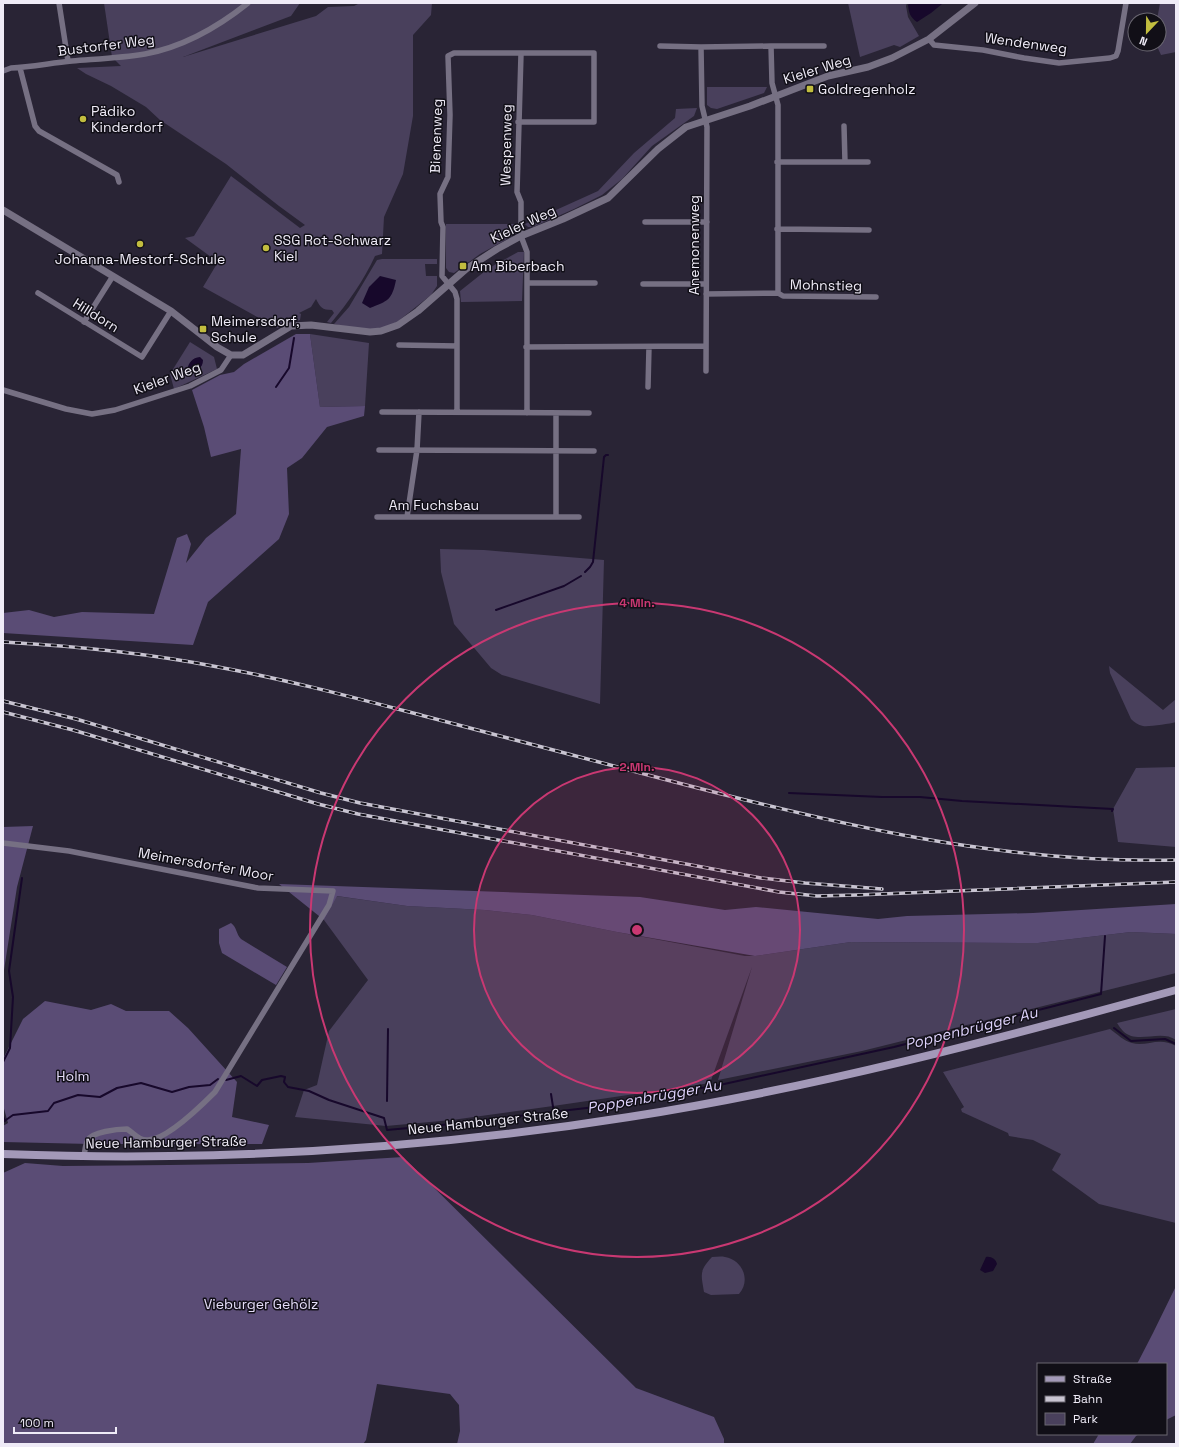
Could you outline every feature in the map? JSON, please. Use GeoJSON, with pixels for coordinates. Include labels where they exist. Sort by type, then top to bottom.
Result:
{"type":"FeatureCollection","features":[{"type":"Feature","properties":{"kind":"main road","name":"Neue Hamburger Straße"},"geometry":{"type":"LineString","coordinates":[[3,1154],[169,1156],[255,1154],[324,1150],[505,1134],[629,1117],[760,1094],[836,1078],[1039,1027],[1176,990]]}},
{"type":"Feature","properties":{"kind":"street"},"geometry":{"type":"LineString","coordinates":[[59,3],[68,61]]}},
{"type":"Feature","properties":{"kind":"street","name":"Bustorfer Weg"},"geometry":{"type":"LineString","coordinates":[[3,70],[68,61],[145,54],[167,49],[210,30],[228,19],[248,3]]}},
{"type":"Feature","properties":{"kind":"street","name":"Kieler Weg"},"geometry":{"type":"LineString","coordinates":[[3,390],[66,409],[92,414],[115,410],[190,386],[221,370],[231,355],[243,355],[291,326],[311,325],[370,332],[381,331],[398,325],[418,311],[466,269],[497,249],[522,236],[608,198],[658,149],[686,127],[750,106],[828,76],[880,63],[910,50],[929,39],[976,3]]}},
{"type":"Feature","properties":{"kind":"street","name":"Wendenweg"},"geometry":{"type":"LineString","coordinates":[[929,39],[934,45],[983,50],[1059,63],[1110,58],[1116,56],[1118,51],[1126,3]]}},
{"type":"Feature","properties":{"kind":"street"},"geometry":{"type":"LineString","coordinates":[[660,46],[824,46]]}},
{"type":"Feature","properties":{"kind":"street","name":"Anemonenweg"},"geometry":{"type":"LineString","coordinates":[[701,46],[702,106],[704,120],[707,127],[706,371]]}},
{"type":"Feature","properties":{"kind":"street"},"geometry":{"type":"LineString","coordinates":[[771,46],[772,83],[778,105],[778,293]]}},
{"type":"Feature","properties":{"kind":"street","name":"Bienenweg"},"geometry":{"type":"LineString","coordinates":[[457,412],[457,299],[455,292],[442,276],[443,227],[441,222],[440,194],[448,177],[450,115],[448,56],[454,53],[521,54]]}},
{"type":"Feature","properties":{"kind":"street"},"geometry":{"type":"LineString","coordinates":[[518,122],[594,122],[594,54],[521,54]]}},
{"type":"Feature","properties":{"kind":"street","name":"Wespenweg"},"geometry":{"type":"LineString","coordinates":[[521,54],[518,122],[518,192],[521,202],[522,236]]}},
{"type":"Feature","properties":{"kind":"street"},"geometry":{"type":"LineString","coordinates":[[20,68],[35,126],[39,131],[117,175],[119,182]]}},
{"type":"Feature","properties":{"kind":"street"},"geometry":{"type":"LineString","coordinates":[[844,126],[845,162]]}},
{"type":"Feature","properties":{"kind":"street"},"geometry":{"type":"LineString","coordinates":[[777,162],[868,162]]}},
{"type":"Feature","properties":{"kind":"street"},"geometry":{"type":"LineString","coordinates":[[3,210],[171,311],[217,347],[231,355]]}},
{"type":"Feature","properties":{"kind":"street"},"geometry":{"type":"LineString","coordinates":[[645,222],[707,222]]}},
{"type":"Feature","properties":{"kind":"street"},"geometry":{"type":"LineString","coordinates":[[777,229],[869,230]]}},
{"type":"Feature","properties":{"kind":"street"},"geometry":{"type":"LineString","coordinates":[[522,236],[527,252],[527,412]]}},
{"type":"Feature","properties":{"kind":"street"},"geometry":{"type":"LineString","coordinates":[[84,322],[113,276]]}},
{"type":"Feature","properties":{"kind":"street"},"geometry":{"type":"LineString","coordinates":[[526,283],[595,283]]}},
{"type":"Feature","properties":{"kind":"street"},"geometry":{"type":"LineString","coordinates":[[643,284],[706,284]]}},
{"type":"Feature","properties":{"kind":"street","name":"Hilldorn"},"geometry":{"type":"LineString","coordinates":[[38,293],[142,357],[171,311]]}},
{"type":"Feature","properties":{"kind":"street","name":"Mohnstieg"},"geometry":{"type":"LineString","coordinates":[[706,294],[778,293],[783,296],[876,297]]}},
{"type":"Feature","properties":{"kind":"street"},"geometry":{"type":"LineString","coordinates":[[399,345],[457,346]]}},
{"type":"Feature","properties":{"kind":"street"},"geometry":{"type":"LineString","coordinates":[[526,347],[706,346]]}},
{"type":"Feature","properties":{"kind":"street"},"geometry":{"type":"LineString","coordinates":[[648,387],[649,347]]}},
{"type":"Feature","properties":{"kind":"street"},"geometry":{"type":"LineString","coordinates":[[382,412],[589,412]]}},
{"type":"Feature","properties":{"kind":"street"},"geometry":{"type":"LineString","coordinates":[[407,517],[417,450],[419,412]]}},
{"type":"Feature","properties":{"kind":"street"},"geometry":{"type":"LineString","coordinates":[[556,412],[556,517]]}},
{"type":"Feature","properties":{"kind":"street"},"geometry":{"type":"LineString","coordinates":[[379,450],[594,451]]}},
{"type":"Feature","properties":{"kind":"street","name":"Am Fuchsbau"},"geometry":{"type":"LineString","coordinates":[[377,517],[579,517]]}},
{"type":"Feature","properties":{"kind":"street","name":"Meimersdorfer Moor"},"geometry":{"type":"LineString","coordinates":[[3,843],[69,851],[258,888],[334,891],[330,905],[215,1092],[200,1108],[158,1138],[148,1140],[142,1139],[127,1129],[95,1134],[88,1139],[84,1156]]}},
{"type":"Feature","properties":{"kind":"green space"},"geometry":{"type":"Polygon","coordinates":[[[104,3],[300,3],[291,16],[183,57],[316,16],[328,7],[354,6],[360,3],[432,3],[431,15],[413,35],[413,116],[403,174],[384,217],[382,254],[375,256],[355,291],[331,323],[327,322],[334,313],[332,310],[322,308],[316,299],[311,307],[299,313],[301,314],[300,320],[277,328],[203,287],[218,262],[185,238],[194,236],[231,176],[300,228],[305,225],[226,164],[160,120],[146,107],[77,68],[121,66],[112,57],[104,3]]]}},
{"type":"Feature","properties":{"kind":"green space"},"geometry":{"type":"Polygon","coordinates":[[[848,3],[907,3],[906,6],[908,17],[919,36],[900,47],[894,45],[860,57],[848,3]]]}},
{"type":"Feature","properties":{"kind":"green space"},"geometry":{"type":"Polygon","coordinates":[[[1160,3],[1176,3],[1176,52],[1161,55],[1160,52],[1167,52],[1167,12],[1158,12],[1160,3]]]}},
{"type":"Feature","properties":{"kind":"green space"},"geometry":{"type":"Polygon","coordinates":[[[707,87],[767,87],[764,93],[717,109],[711,108],[707,105],[707,87]]]}},
{"type":"Feature","properties":{"kind":"green space"},"geometry":{"type":"Polygon","coordinates":[[[697,108],[694,116],[652,146],[622,179],[602,195],[533,227],[528,227],[525,224],[598,191],[634,153],[675,118],[676,109],[697,108]]]}},
{"type":"Feature","properties":{"kind":"green space"},"geometry":{"type":"Polygon","coordinates":[[[446,224],[515,224],[514,232],[511,237],[480,254],[454,273],[449,272],[446,268],[446,224]]]}},
{"type":"Feature","properties":{"kind":"green space"},"geometry":{"type":"Polygon","coordinates":[[[518,252],[524,252],[522,301],[461,302],[460,291],[489,268],[518,252]]]}},
{"type":"Feature","properties":{"kind":"green space"},"geometry":{"type":"Polygon","coordinates":[[[437,259],[437,264],[425,264],[426,276],[437,276],[437,286],[431,295],[397,322],[384,328],[372,330],[334,324],[349,307],[377,260],[437,259]]]}},
{"type":"Feature","properties":{"kind":"green space"},"geometry":{"type":"Polygon","coordinates":[[[296,334],[310,334],[320,407],[365,406],[364,416],[327,427],[302,458],[287,468],[289,514],[279,539],[208,602],[193,645],[3,633],[3,613],[29,610],[54,617],[82,612],[154,614],[177,538],[187,534],[191,544],[186,563],[206,538],[236,514],[241,449],[211,457],[204,427],[192,390],[220,375],[234,372],[244,364],[296,334]]]}},
{"type":"Feature","properties":{"kind":"green space"},"geometry":{"type":"Polygon","coordinates":[[[310,334],[369,343],[365,406],[320,407],[310,334]]]}},
{"type":"Feature","properties":{"kind":"green space"},"geometry":{"type":"Polygon","coordinates":[[[190,342],[214,357],[217,369],[174,389],[170,374],[190,342]]]}},
{"type":"Feature","properties":{"kind":"green space"},"geometry":{"type":"Polygon","coordinates":[[[440,549],[484,550],[604,560],[600,704],[502,675],[491,668],[454,624],[441,572],[440,549]]]}},
{"type":"Feature","properties":{"kind":"green space"},"geometry":{"type":"Polygon","coordinates":[[[1109,666],[1163,710],[1176,699],[1176,722],[1143,726],[1133,721],[1110,673],[1109,666]]]}},
{"type":"Feature","properties":{"kind":"green space"},"geometry":{"type":"Polygon","coordinates":[[[1176,767],[1176,847],[1118,842],[1113,809],[1136,768],[1176,767]]]}},
{"type":"Feature","properties":{"kind":"green space"},"geometry":{"type":"Polygon","coordinates":[[[33,826],[17,887],[3,970],[3,827],[33,826]]]}},
{"type":"Feature","properties":{"kind":"green space"},"geometry":{"type":"Polygon","coordinates":[[[279,884],[640,897],[725,910],[756,907],[878,919],[907,916],[1033,913],[1176,904],[1176,934],[1131,932],[1038,943],[851,942],[755,956],[617,932],[532,915],[485,910],[407,906],[337,896],[324,920],[279,884]]]}},
{"type":"Feature","properties":{"kind":"green space"},"geometry":{"type":"Polygon","coordinates":[[[336,896],[407,906],[485,910],[532,915],[745,956],[755,956],[851,942],[1038,943],[1131,932],[1176,934],[1176,973],[862,1051],[718,1080],[752,967],[710,1083],[452,1120],[386,1126],[295,1117],[304,1090],[317,1085],[329,1031],[368,980],[324,920],[336,896]]]}},
{"type":"Feature","properties":{"kind":"green space"},"geometry":{"type":"Polygon","coordinates":[[[231,923],[241,939],[287,967],[276,985],[222,953],[219,943],[219,929],[231,923]]]}},
{"type":"Feature","properties":{"kind":"green space","name":"Holm"},"geometry":{"type":"Polygon","coordinates":[[[45,1001],[91,1010],[111,1004],[126,1011],[169,1011],[188,1028],[237,1082],[232,1117],[269,1125],[262,1144],[91,1144],[3,1142],[3,1126],[8,1123],[3,1105],[3,1059],[23,1019],[45,1001]]]}},
{"type":"Feature","properties":{"kind":"green space"},"geometry":{"type":"Polygon","coordinates":[[[1176,1009],[1176,1040],[1163,1036],[1135,1037],[1123,1031],[1117,1023],[1176,1009]]]}},
{"type":"Feature","properties":{"kind":"green space"},"geometry":{"type":"Polygon","coordinates":[[[1110,1029],[1123,1039],[1132,1043],[1143,1044],[1164,1042],[1176,1046],[1176,1223],[1099,1204],[1052,1170],[1061,1154],[1033,1140],[1009,1136],[1008,1133],[962,1112],[961,1109],[964,1107],[943,1072],[1110,1029]]]}},
{"type":"Feature","properties":{"kind":"green space","name":"Vieburger Gehölz"},"geometry":{"type":"Polygon","coordinates":[[[403,1157],[636,1388],[714,1417],[724,1439],[724,1444],[457,1444],[460,1431],[459,1405],[450,1394],[377,1384],[366,1440],[363,1444],[3,1444],[3,1173],[25,1163],[63,1166],[308,1163],[403,1157]]]}},
{"type":"Feature","properties":{"kind":"green space"},"geometry":{"type":"Polygon","coordinates":[[[712,1257],[731,1259],[741,1267],[745,1277],[743,1289],[739,1294],[711,1295],[704,1292],[702,1273],[703,1269],[712,1257]]]}},
{"type":"Feature","properties":{"kind":"green space"},"geometry":{"type":"Polygon","coordinates":[[[1176,1286],[1176,1415],[1167,1420],[1167,1363],[1138,1363],[1176,1286]]]}},
{"type":"Feature","properties":{"kind":"green space"},"geometry":{"type":"Polygon","coordinates":[[[1098,1435],[1138,1435],[1130,1444],[1093,1444],[1098,1435]]]}},
{"type":"Feature","properties":{"kind":"shaded area"},"geometry":{"type":"Polygon","coordinates":[[[910,3],[942,4],[917,22],[909,13],[908,5],[910,3]]]}},
{"type":"Feature","properties":{"kind":"shaded area"},"geometry":{"type":"Polygon","coordinates":[[[380,276],[396,280],[393,292],[388,299],[370,308],[362,303],[369,287],[380,276]]]}},
{"type":"Feature","properties":{"kind":"shaded area"},"geometry":{"type":"Polygon","coordinates":[[[200,357],[203,360],[202,365],[199,369],[189,373],[187,370],[190,363],[193,359],[200,357]]]}},
{"type":"Feature","properties":{"kind":"shaded area"},"geometry":{"type":"Polygon","coordinates":[[[986,1257],[993,1258],[997,1264],[993,1271],[985,1273],[980,1270],[986,1257]]]}},
{"type":"Feature","properties":{"kind":"waterway"},"geometry":{"type":"LineString","coordinates":[[276,387],[289,368],[294,338]]}},
{"type":"Feature","properties":{"kind":"waterway"},"geometry":{"type":"LineString","coordinates":[[585,572],[593,562],[604,457],[608,455]]}},
{"type":"Feature","properties":{"kind":"waterway"},"geometry":{"type":"LineString","coordinates":[[496,610],[564,586],[581,576]]}},
{"type":"Feature","properties":{"kind":"waterway"},"geometry":{"type":"LineString","coordinates":[[789,793],[920,797],[962,801],[1113,809],[1112,811]]}},
{"type":"Feature","properties":{"kind":"waterway"},"geometry":{"type":"LineString","coordinates":[[3,1062],[10,1048],[13,997],[9,971],[22,878]]}},
{"type":"Feature","properties":{"kind":"waterway","name":"Poppenbrügger Au"},"geometry":{"type":"LineString","coordinates":[[226,1080],[241,1076],[257,1086],[262,1080],[281,1076],[285,1077],[284,1082],[288,1087],[309,1091],[329,1100],[384,1118],[387,1130],[452,1124],[612,1105],[673,1092],[715,1086],[894,1047],[1101,994],[1105,936]]}},
{"type":"Feature","properties":{"kind":"waterway","name":"Poppenbrügger Au"},"geometry":{"type":"LineString","coordinates":[[1114,1028],[1131,1041],[1165,1039],[1176,1044]]}},
{"type":"Feature","properties":{"kind":"waterway"},"geometry":{"type":"LineString","coordinates":[[387,1101],[388,1029]]}},
{"type":"Feature","properties":{"kind":"waterway","name":"Poppenbrügger Au"},"geometry":{"type":"LineString","coordinates":[[3,1122],[13,1115],[48,1111],[54,1103],[78,1095],[100,1097],[117,1088],[141,1083],[172,1092],[189,1087],[210,1085],[218,1079]]}},
{"type":"Feature","properties":{"kind":"waterway"},"geometry":{"type":"LineString","coordinates":[[551,1094],[554,1113]]}},
{"type":"Feature","properties":{"kind":"waterway","name":"Poppenbrügger Au"},"geometry":{"type":"LineString","coordinates":[[3,1116],[5,1121]]}},
{"type":"Feature","properties":{"kind":"railway"},"geometry":{"type":"LineString","coordinates":[[3,642],[138,654],[245,672],[376,703],[793,812],[919,838],[982,848],[1046,855],[1111,860],[1176,860]]}},
{"type":"Feature","properties":{"kind":"railway"},"geometry":{"type":"LineString","coordinates":[[3,701],[76,719],[321,793],[360,803],[761,878],[882,889]]}},
{"type":"Feature","properties":{"kind":"railway"},"geometry":{"type":"LineString","coordinates":[[3,712],[73,730],[318,804],[358,814],[779,892],[817,896],[857,895],[1176,882]]}},
{"type":"Feature","properties":{"kind":"place","name":"Goldregenholz"},"geometry":{"type":"Point","coordinates":[810,89]}},
{"type":"Feature","properties":{"kind":"place","name":"Pädiko Kinderdorf"},"geometry":{"type":"Point","coordinates":[83,119]}},
{"type":"Feature","properties":{"kind":"place","name":"Johanna-Mestorf-Schule"},"geometry":{"type":"Point","coordinates":[140,244]}},
{"type":"Feature","properties":{"kind":"place","name":"SSG Rot-Schwarz Kiel"},"geometry":{"type":"Point","coordinates":[266,248]}},
{"type":"Feature","properties":{"kind":"place","name":"Am Biberbach"},"geometry":{"type":"Point","coordinates":[463,266]}},
{"type":"Feature","properties":{"kind":"place","name":"Meimersdorf, Schule"},"geometry":{"type":"Point","coordinates":[203,329]}}]}
